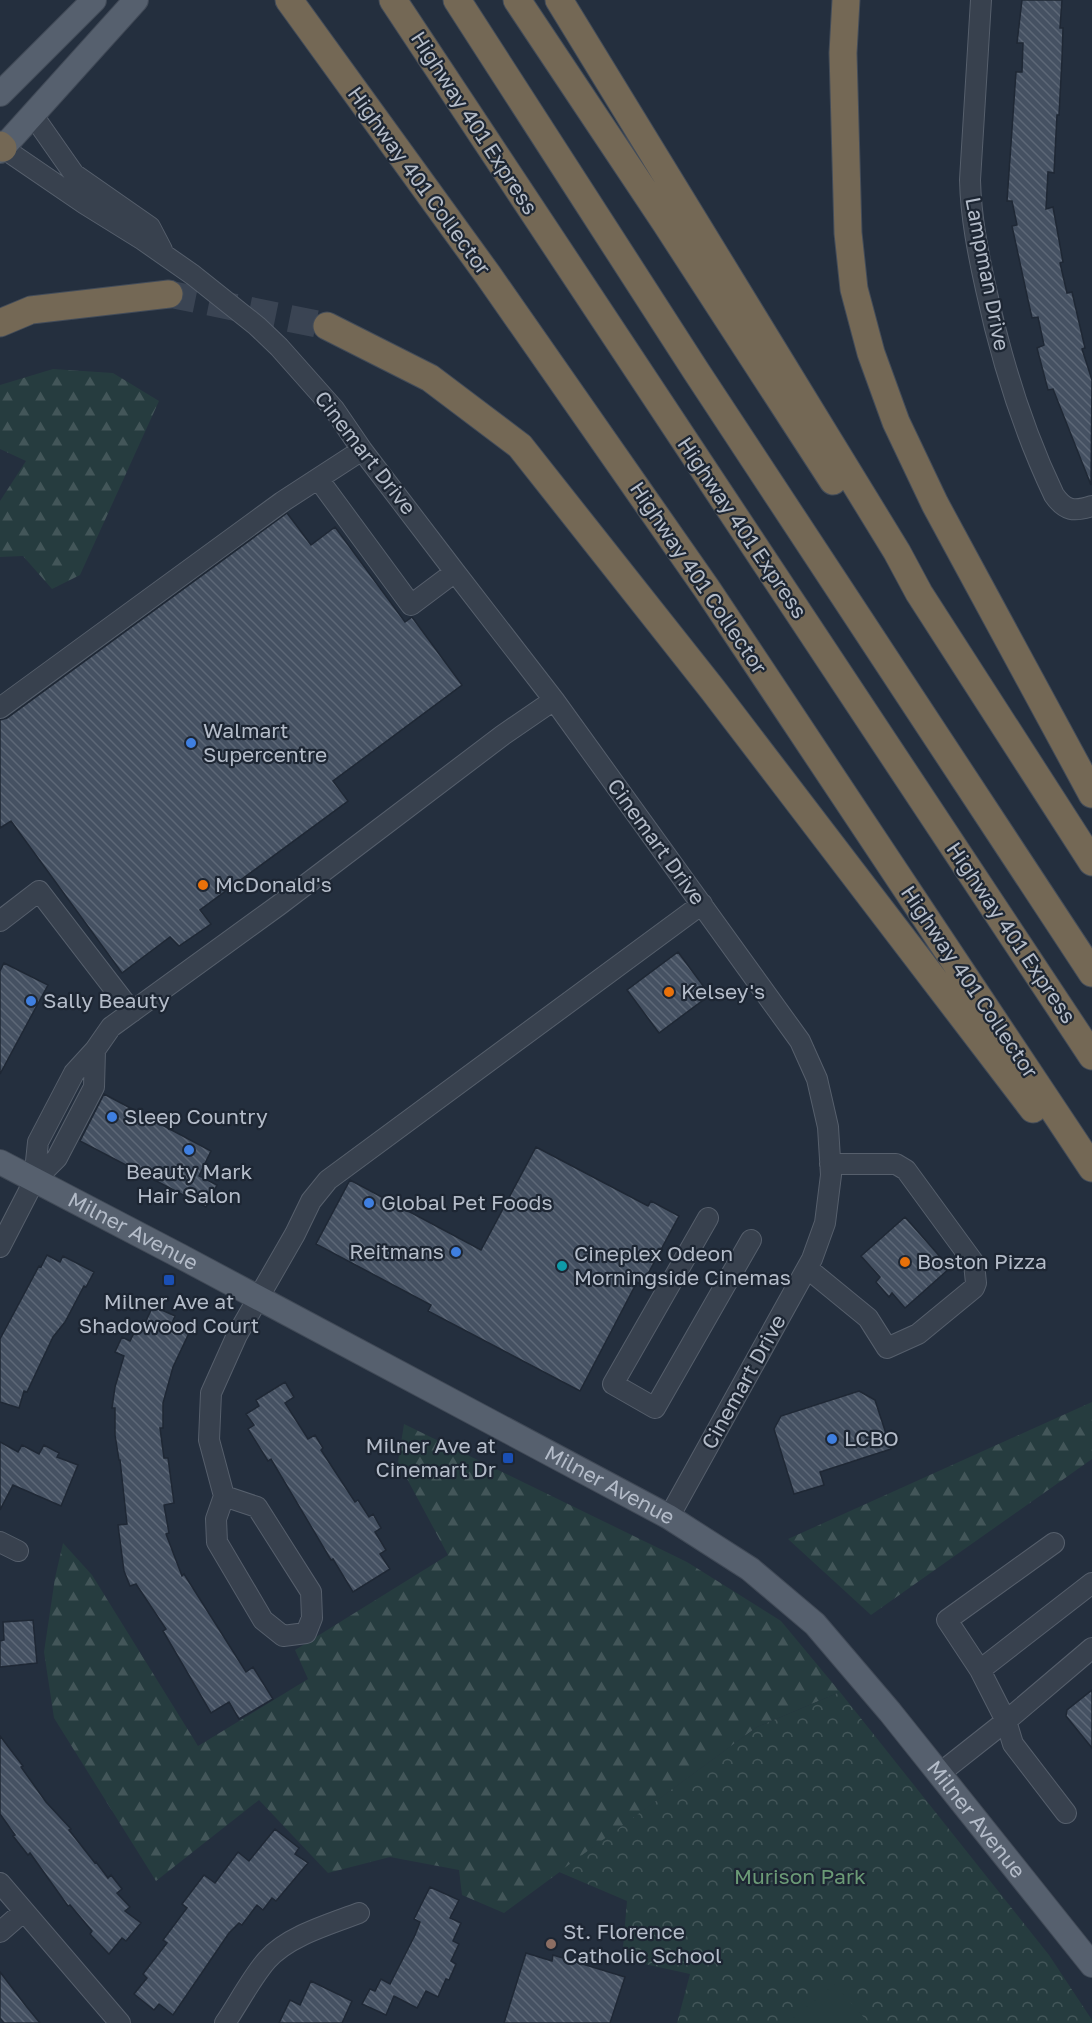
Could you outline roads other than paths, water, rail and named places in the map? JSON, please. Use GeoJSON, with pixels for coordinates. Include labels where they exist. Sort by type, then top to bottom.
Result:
{"type":"FeatureCollection","features":[{"type":"Feature","properties":{"kind":"highway","name":"Highway 401 Collector"},"geometry":{"type":"LineString","coordinates":[[289,0],[488,275],[707,589],[1092,1167]]}},
{"type":"Feature","properties":{"kind":"highway","name":"Highway 401 Express"},"geometry":{"type":"LineString","coordinates":[[393,0],[1092,1056]]}},
{"type":"Feature","properties":{"kind":"highway"},"geometry":{"type":"LineString","coordinates":[[458,0],[696,371],[1092,973]]}},
{"type":"Feature","properties":{"kind":"highway"},"geometry":{"type":"LineString","coordinates":[[517,0],[665,222],[886,564],[920,593]]}},
{"type":"Feature","properties":{"kind":"highway"},"geometry":{"type":"LineString","coordinates":[[559,0],[920,593],[1092,862]]}},
{"type":"Feature","properties":{"kind":"highway"},"geometry":{"type":"LineString","coordinates":[[846,0],[843,53],[848,233],[854,289],[871,353],[896,422],[935,504],[1092,794]]}},
{"type":"Feature","properties":{"kind":"highway"},"geometry":{"type":"LineString","coordinates":[[0,323],[32,310],[169,294]]}},
{"type":"Feature","properties":{"kind":"highway"},"geometry":{"type":"LineString","coordinates":[[327,326],[430,378],[520,446],[713,690],[1092,1185]]}},
{"type":"Feature","properties":{"kind":"main road"},"geometry":{"type":"LineString","coordinates":[[0,94],[94,0]]}},
{"type":"Feature","properties":{"kind":"main road"},"geometry":{"type":"LineString","coordinates":[[1,148],[136,0]]}},
{"type":"Feature","properties":{"kind":"main road","name":"Milner Avenue"},"geometry":{"type":"LineString","coordinates":[[0,1162],[669,1517],[750,1569],[815,1624],[890,1712],[1092,1965]]}},
{"type":"Feature","properties":{"kind":"street","name":"Lampman Drive"},"geometry":{"type":"LineString","coordinates":[[981,0],[970,180],[974,232],[996,332],[1018,402],[1054,495],[1070,510],[1092,506]]}},
{"type":"Feature","properties":{"kind":"street","name":"Cinemart Drive"},"geometry":{"type":"LineString","coordinates":[[32,114],[74,174],[150,227],[167,257]]}},
{"type":"Feature","properties":{"kind":"street","name":"Cinemart Drive"},"geometry":{"type":"LineString","coordinates":[[1,148],[193,275],[257,326],[279,347],[334,409],[362,450],[554,700],[800,1041],[817,1079],[828,1127],[831,1175],[825,1223],[807,1268],[669,1517]]}},
{"type":"Feature","properties":{"kind":"street"},"geometry":{"type":"LineString","coordinates":[[0,708],[282,502],[362,450]]}},
{"type":"Feature","properties":{"kind":"street"},"geometry":{"type":"LineString","coordinates":[[319,480],[411,605],[455,572]]}},
{"type":"Feature","properties":{"kind":"street"},"geometry":{"type":"LineString","coordinates":[[0,1246],[34,1182],[38,1142],[74,1073],[95,1050],[111,1027],[279,905],[503,735],[554,700]]}},
{"type":"Feature","properties":{"kind":"street"},"geometry":{"type":"LineString","coordinates":[[0,921],[39,891],[132,1012]]}},
{"type":"Feature","properties":{"kind":"street"},"geometry":{"type":"LineString","coordinates":[[224,1496],[257,1506],[311,1592],[312,1618],[306,1633],[283,1636],[263,1620],[218,1542],[216,1519],[224,1496],[209,1440],[211,1393],[237,1335],[259,1299],[311,1201],[328,1180],[702,904]]}},
{"type":"Feature","properties":{"kind":"street"},"geometry":{"type":"LineString","coordinates":[[807,1268],[868,1318],[887,1348],[918,1334],[974,1288],[976,1283],[974,1263],[906,1170],[896,1164],[830,1164]]}},
{"type":"Feature","properties":{"kind":"street"},"geometry":{"type":"LineString","coordinates":[[708,1218],[613,1384],[655,1408],[751,1240]]}},
{"type":"Feature","properties":{"kind":"street"},"geometry":{"type":"LineString","coordinates":[[0,1542],[18,1551]]}},
{"type":"Feature","properties":{"kind":"street"},"geometry":{"type":"LineString","coordinates":[[1054,1544],[947,1620],[980,1670],[1006,1721],[1013,1744],[1066,1813]]}},
{"type":"Feature","properties":{"kind":"street"},"geometry":{"type":"LineString","coordinates":[[980,1670],[1092,1582]]}},
{"type":"Feature","properties":{"kind":"street"},"geometry":{"type":"LineString","coordinates":[[939,1774],[1092,1648]]}},
{"type":"Feature","properties":{"kind":"street"},"geometry":{"type":"LineString","coordinates":[[0,1883],[118,2023]]}},
{"type":"Feature","properties":{"kind":"street"},"geometry":{"type":"LineString","coordinates":[[0,1932],[23,1912]]}},
{"type":"Feature","properties":{"kind":"street"},"geometry":{"type":"LineString","coordinates":[[225,2023],[267,1959],[308,1932],[358,1913]]}},
{"type":"Feature","properties":{"kind":"tunnel"},"geometry":{"type":"LineString","coordinates":[[169,294],[327,326]]}},
{"type":"Feature","properties":{"kind":"place","name":"Walmart Supercentre"},"geometry":{"type":"Point","coordinates":[191,743]}},
{"type":"Feature","properties":{"kind":"place","name":"McDonald's"},"geometry":{"type":"Point","coordinates":[203,885]}},
{"type":"Feature","properties":{"kind":"place","name":"Kelsey's"},"geometry":{"type":"Point","coordinates":[669,992]}},
{"type":"Feature","properties":{"kind":"place","name":"Sally Beauty"},"geometry":{"type":"Point","coordinates":[31,1001]}},
{"type":"Feature","properties":{"kind":"place","name":"Sleep Country"},"geometry":{"type":"Point","coordinates":[112,1117]}},
{"type":"Feature","properties":{"kind":"place","name":"Beauty Mark Hair Salon"},"geometry":{"type":"Point","coordinates":[189,1150]}},
{"type":"Feature","properties":{"kind":"place","name":"Global Pet Foods"},"geometry":{"type":"Point","coordinates":[369,1203]}},
{"type":"Feature","properties":{"kind":"place","name":"Reitmans"},"geometry":{"type":"Point","coordinates":[456,1252]}},
{"type":"Feature","properties":{"kind":"place","name":"Boston Pizza"},"geometry":{"type":"Point","coordinates":[905,1262]}},
{"type":"Feature","properties":{"kind":"place","name":"Cineplex Odeon Morningside Cinemas"},"geometry":{"type":"Point","coordinates":[562,1266]}},
{"type":"Feature","properties":{"kind":"place","name":"Milner Ave at Shadowood Court"},"geometry":{"type":"Point","coordinates":[169,1280]}},
{"type":"Feature","properties":{"kind":"place","name":"LCBO"},"geometry":{"type":"Point","coordinates":[832,1439]}},
{"type":"Feature","properties":{"kind":"place","name":"Milner Ave at Cinemart Dr"},"geometry":{"type":"Point","coordinates":[508,1458]}},
{"type":"Feature","properties":{"kind":"place","name":"St. Florence Catholic School"},"geometry":{"type":"Point","coordinates":[551,1944]}},
{"type":"Feature","properties":{"kind":"park label","name":"Murison Park"},"geometry":{"type":"Point","coordinates":[800,1877]}}]}
